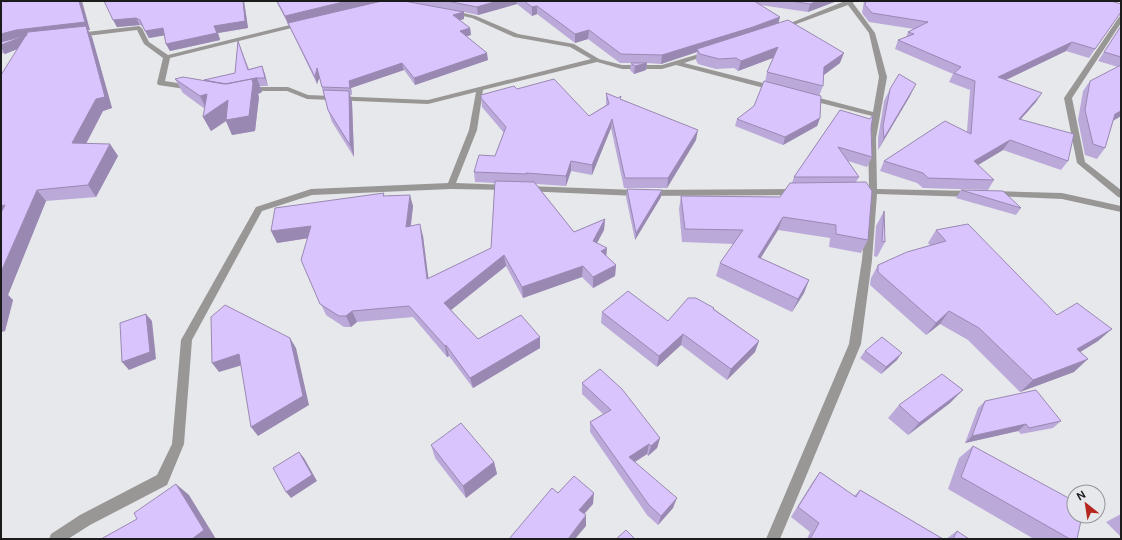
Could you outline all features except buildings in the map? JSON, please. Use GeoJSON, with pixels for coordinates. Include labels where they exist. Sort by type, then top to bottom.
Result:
{"type":"FeatureCollection","features":[{"type":"Feature","properties":{"kind":"street"},"geometry":{"type":"LineString","coordinates":[[773,30],[849,1],[872,33],[883,77],[872,138],[873,191],[867,260],[854,344],[773,539]]}},
{"type":"Feature","properties":{"kind":"street"},"geometry":{"type":"LineString","coordinates":[[445,11],[474,17],[516,36],[572,45],[597,60],[622,67],[662,67],[719,49]]}},
{"type":"Feature","properties":{"kind":"street"},"geometry":{"type":"LineString","coordinates":[[1121,18],[1068,98],[1081,163],[1121,195]]}},
{"type":"Feature","properties":{"kind":"street"},"geometry":{"type":"LineString","coordinates":[[73,35],[139,28],[146,43],[167,57],[308,23]]}},
{"type":"Feature","properties":{"kind":"street"},"geometry":{"type":"LineString","coordinates":[[167,57],[161,83],[200,90]]}},
{"type":"Feature","properties":{"kind":"street"},"geometry":{"type":"LineString","coordinates":[[238,94],[259,89],[288,89],[307,97],[428,102],[597,60]]}},
{"type":"Feature","properties":{"kind":"street"},"geometry":{"type":"LineString","coordinates":[[677,63],[784,91]]}},
{"type":"Feature","properties":{"kind":"street"},"geometry":{"type":"LineString","coordinates":[[451,186],[473,130],[480,89]]}},
{"type":"Feature","properties":{"kind":"street"},"geometry":{"type":"LineString","coordinates":[[800,95],[876,115]]}},
{"type":"Feature","properties":{"kind":"street"},"geometry":{"type":"LineString","coordinates":[[56,539],[85,520],[162,480],[178,444],[187,340],[259,209],[311,192],[451,186],[636,193],[810,192]]}},
{"type":"Feature","properties":{"kind":"street"},"geometry":{"type":"LineString","coordinates":[[849,191],[1062,196],[1121,208]]}}]}
